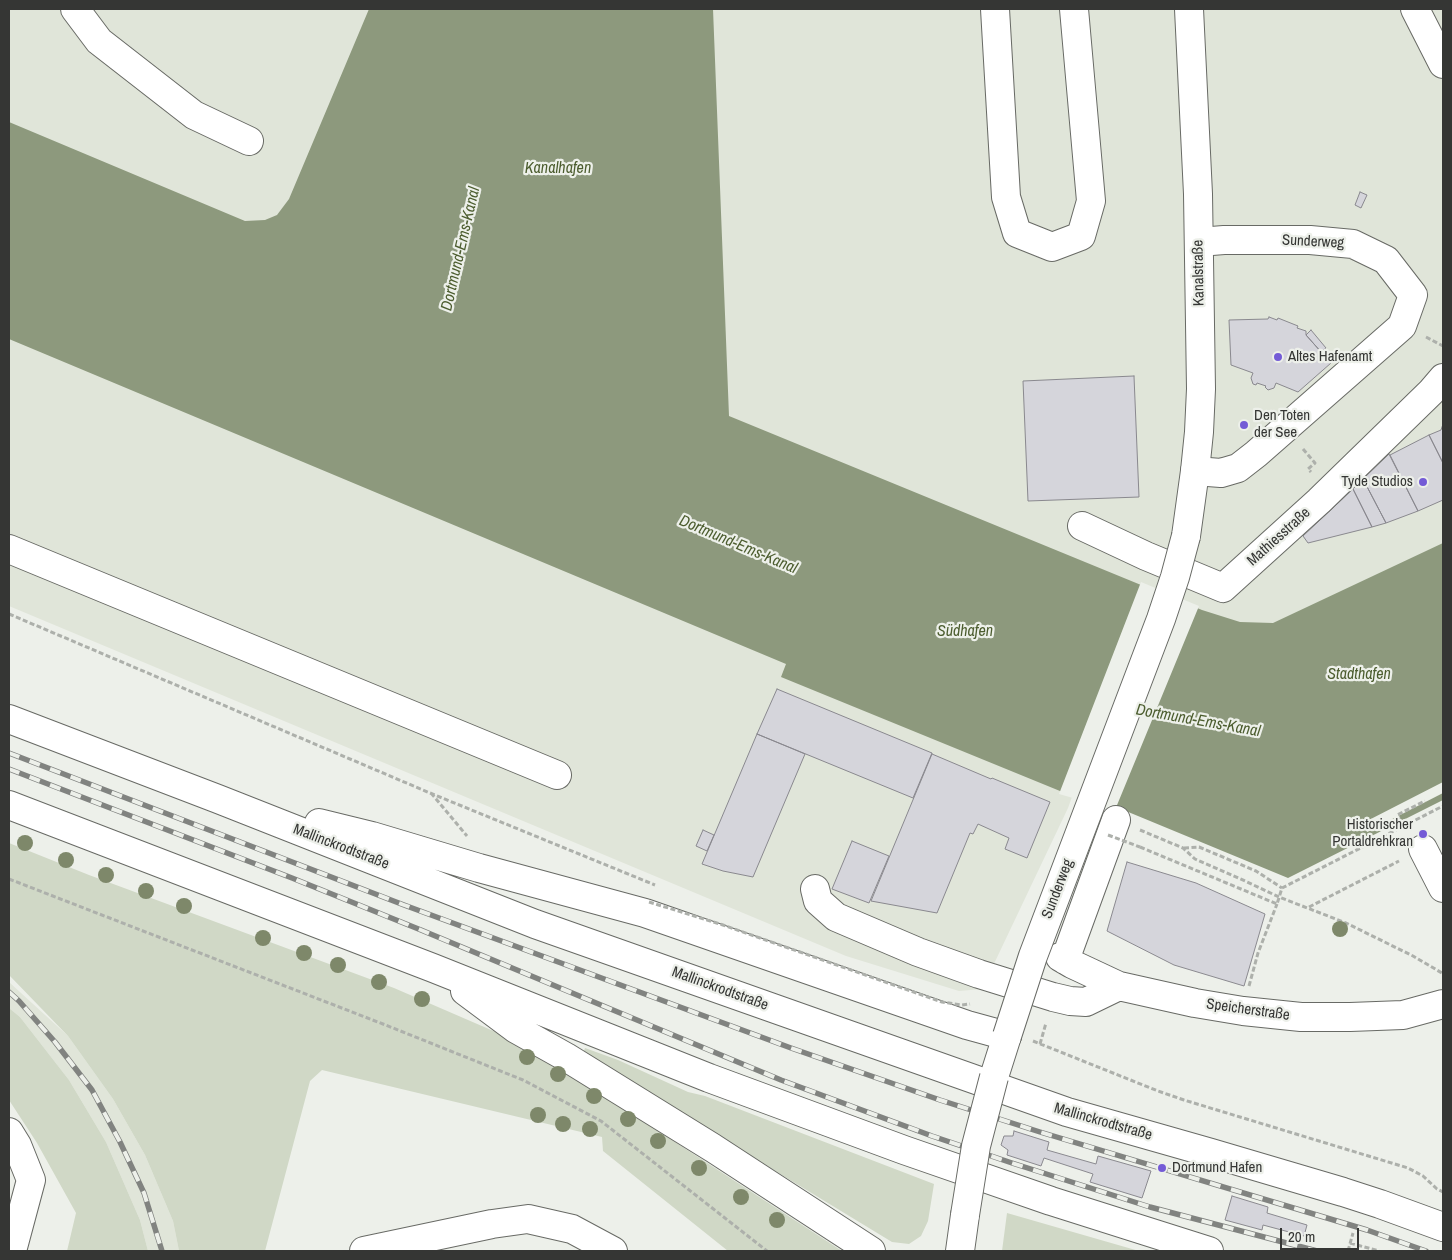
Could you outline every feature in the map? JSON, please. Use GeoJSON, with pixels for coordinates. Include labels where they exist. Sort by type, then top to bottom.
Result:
{"type":"FeatureCollection","features":[{"type":"Feature","properties":{"kind":"main road"},"geometry":{"type":"LineString","coordinates":[[75,9],[99,41],[194,115],[249,141]]}},
{"type":"Feature","properties":{"kind":"main road"},"geometry":{"type":"LineString","coordinates":[[995,9],[1006,197],[1017,233],[1052,247],[1081,236],[1091,201],[1074,9]]}},
{"type":"Feature","properties":{"kind":"main road","name":"Kanalstraße"},"geometry":{"type":"LineString","coordinates":[[1186,536],[1199,432],[1201,389],[1199,242],[1189,9]]}},
{"type":"Feature","properties":{"kind":"main road"},"geometry":{"type":"LineString","coordinates":[[1415,9],[1443,64]]}},
{"type":"Feature","properties":{"kind":"main road","name":"Sunderweg"},"geometry":{"type":"LineString","coordinates":[[1195,470],[1221,473],[1238,468],[1256,454],[1402,326],[1414,295],[1386,260],[1353,244],[1310,240],[1224,240],[1199,242]]}},
{"type":"Feature","properties":{"kind":"main road","name":"Mathiesstraße"},"geometry":{"type":"LineString","coordinates":[[1082,526],[1146,556],[1223,588],[1329,491],[1443,378]]}},
{"type":"Feature","properties":{"kind":"main road","name":"Sunderweg"},"geometry":{"type":"LineString","coordinates":[[960,1251],[976,1146],[994,1077],[1033,956],[1161,619],[1186,536]]}},
{"type":"Feature","properties":{"kind":"main road"},"geometry":{"type":"LineString","coordinates":[[9,549],[557,775]]}},
{"type":"Feature","properties":{"kind":"main road","name":"Mallinckrodtstraße"},"geometry":{"type":"LineString","coordinates":[[9,719],[535,924],[1066,1112],[1380,1204],[1443,1227]]}},
{"type":"Feature","properties":{"kind":"main road"},"geometry":{"type":"LineString","coordinates":[[218,799],[372,836],[478,868],[647,907],[968,1025],[1007,1036]]}},
{"type":"Feature","properties":{"kind":"main road"},"geometry":{"type":"LineString","coordinates":[[9,805],[433,968],[709,1078],[1051,1202],[1209,1251]]}},
{"type":"Feature","properties":{"kind":"main road","name":"Speicherstraße"},"geometry":{"type":"LineString","coordinates":[[1111,827],[1063,959],[1119,986],[1195,1003],[1243,1011],[1301,1017],[1350,1018],[1403,1015],[1443,1004]]}},
{"type":"Feature","properties":{"kind":"main road"},"geometry":{"type":"LineString","coordinates":[[1423,849],[1443,888]]}},
{"type":"Feature","properties":{"kind":"main road"},"geometry":{"type":"LineString","coordinates":[[815,889],[818,901],[836,917],[918,952],[979,974],[1070,1001],[1086,1002],[1119,986]]}},
{"type":"Feature","properties":{"kind":"main road"},"geometry":{"type":"LineString","coordinates":[[433,968],[516,1029],[566,1057],[713,1148],[870,1251]]}},
{"type":"Feature","properties":{"kind":"main road"},"geometry":{"type":"LineString","coordinates":[[9,1132],[18,1145],[31,1180],[12,1251]]}},
{"type":"Feature","properties":{"kind":"main road"},"geometry":{"type":"LineString","coordinates":[[364,1251],[492,1224],[528,1219],[572,1229],[613,1251]]}},
{"type":"Feature","properties":{"kind":"path"},"geometry":{"type":"LineString","coordinates":[[1425,336],[1443,346]]}},
{"type":"Feature","properties":{"kind":"path"},"geometry":{"type":"LineString","coordinates":[[1305,451],[1315,463],[1308,469]]}},
{"type":"Feature","properties":{"kind":"path"},"geometry":{"type":"LineString","coordinates":[[9,614],[430,793]]}},
{"type":"Feature","properties":{"kind":"path"},"geometry":{"type":"LineString","coordinates":[[1400,822],[1397,815],[1425,801]]}},
{"type":"Feature","properties":{"kind":"path"},"geometry":{"type":"LineString","coordinates":[[1243,1011],[1258,953],[1282,888],[1443,806]]}},
{"type":"Feature","properties":{"kind":"path"},"geometry":{"type":"LineString","coordinates":[[1111,827],[1183,848],[1199,847],[1256,871],[1282,888]]}},
{"type":"Feature","properties":{"kind":"path"},"geometry":{"type":"LineString","coordinates":[[1111,827],[1140,847],[1277,904]]}},
{"type":"Feature","properties":{"kind":"path"},"geometry":{"type":"LineString","coordinates":[[1183,848],[1195,859],[1279,897],[1362,931],[1413,956],[1442,973]]}},
{"type":"Feature","properties":{"kind":"path"},"geometry":{"type":"LineString","coordinates":[[1308,908],[1423,849]]}},
{"type":"Feature","properties":{"kind":"path"},"geometry":{"type":"LineString","coordinates":[[9,879],[523,1080],[601,1121],[767,1251]]}},
{"type":"Feature","properties":{"kind":"path"},"geometry":{"type":"LineString","coordinates":[[647,907],[732,928],[942,1002],[962,1005],[970,1004]]}},
{"type":"Feature","properties":{"kind":"path"},"geometry":{"type":"LineString","coordinates":[[1040,1044],[1047,1020]]}},
{"type":"Feature","properties":{"kind":"path"},"geometry":{"type":"LineString","coordinates":[[1348,1251],[1353,1233]]}},
{"type":"Feature","properties":{"kind":"path"},"geometry":{"type":"LineString","coordinates":[[1350,1243],[1379,1251]]}},
{"type":"Feature","properties":{"kind":"shaded area"},"geometry":{"type":"Polygon","coordinates":[[[9,9],[1443,9],[1443,707],[1110,691],[1068,808],[982,989],[959,991],[846,956],[9,606],[9,9]]]}},
{"type":"Feature","properties":{"kind":"shaded area"},"geometry":{"type":"Polygon","coordinates":[[[9,843],[89,875],[394,988],[505,1036],[574,1076],[842,1251],[728,1251],[603,1151],[602,1137],[322,1070],[310,1081],[265,1251],[179,1251],[173,1221],[145,1155],[113,1099],[68,1036],[9,975],[9,843]]]}},
{"type":"Feature","properties":{"kind":"shaded area"},"geometry":{"type":"Polygon","coordinates":[[[9,982],[68,1036],[113,1099],[145,1155],[173,1221],[179,1251],[148,1251],[140,1220],[106,1142],[69,1080],[20,1017],[9,1008],[9,982]]]}},
{"type":"Feature","properties":{"kind":"shaded area"},"geometry":{"type":"Polygon","coordinates":[[[9,1008],[20,1017],[69,1080],[106,1142],[140,1220],[148,1251],[67,1251],[76,1213],[37,1143],[9,1100],[9,1008]]]}},
{"type":"Feature","properties":{"kind":"shaded area"},"geometry":{"type":"Polygon","coordinates":[[[585,1048],[618,1060],[688,1092],[705,1096],[934,1184],[928,1221],[921,1236],[909,1244],[892,1242],[624,1079],[584,1051],[585,1048]]]}},
{"type":"Feature","properties":{"kind":"shaded area"},"geometry":{"type":"Polygon","coordinates":[[[1007,1213],[1139,1251],[1002,1251],[1007,1213]]]}},
{"type":"Feature","properties":{"kind":"water","name":"Südhafen"},"geometry":{"type":"Polygon","coordinates":[[[369,9],[713,9],[729,416],[1202,610],[1240,622],[1273,623],[1443,543],[1443,800],[1288,878],[1121,809],[1060,791],[781,677],[786,664],[9,339],[9,122],[245,221],[265,220],[277,215],[289,199],[369,9]]]}},
{"type":"Feature","properties":{"kind":"pier"},"geometry":{"type":"Polygon","coordinates":[[[1141,582],[1199,606],[1115,810],[1059,794],[1141,582]]]}},
{"type":"Feature","properties":{"kind":"pier"},"geometry":{"type":"Polygon","coordinates":[[[1443,782],[1443,793],[1367,832],[1363,823],[1443,782]]]}},
{"type":"Feature","properties":{"kind":"building"},"geometry":{"type":"Polygon","coordinates":[[[1360,192],[1367,195],[1361,208],[1355,205],[1360,192]]]}},
{"type":"Feature","properties":{"kind":"building","name":"Altes Hafenamt"},"geometry":{"type":"Polygon","coordinates":[[[1269,317],[1277,320],[1278,318],[1306,331],[1306,335],[1331,363],[1298,392],[1276,383],[1274,388],[1268,390],[1266,386],[1257,383],[1256,385],[1253,384],[1251,378],[1253,373],[1231,365],[1229,320],[1268,319],[1269,317]]]}},
{"type":"Feature","properties":{"kind":"building"},"geometry":{"type":"Polygon","coordinates":[[[1311,330],[1326,348],[1321,352],[1306,335],[1311,330]]]}},
{"type":"Feature","properties":{"kind":"building"},"geometry":{"type":"Polygon","coordinates":[[[1134,376],[1139,497],[1028,501],[1023,381],[1134,376]]]}},
{"type":"Feature","properties":{"kind":"building"},"geometry":{"type":"Polygon","coordinates":[[[1443,424],[1443,463],[1429,435],[1441,430],[1443,424]]]}},
{"type":"Feature","properties":{"kind":"building","name":"Tyde Studios"},"geometry":{"type":"Polygon","coordinates":[[[1429,435],[1443,463],[1443,500],[1418,511],[1390,455],[1429,435]]]}},
{"type":"Feature","properties":{"kind":"building"},"geometry":{"type":"Polygon","coordinates":[[[1389,454],[1418,511],[1386,523],[1363,479],[1389,454]]]}},
{"type":"Feature","properties":{"kind":"building"},"geometry":{"type":"Polygon","coordinates":[[[1363,479],[1386,523],[1372,527],[1353,489],[1363,479]]]}},
{"type":"Feature","properties":{"kind":"building","name":"Tyde Studios"},"geometry":{"type":"Polygon","coordinates":[[[1353,489],[1372,527],[1308,543],[1303,536],[1353,489]]]}},
{"type":"Feature","properties":{"kind":"building"},"geometry":{"type":"Polygon","coordinates":[[[777,689],[932,753],[913,798],[757,734],[777,689]]]}},
{"type":"Feature","properties":{"kind":"building"},"geometry":{"type":"Polygon","coordinates":[[[757,734],[805,754],[753,877],[723,871],[702,864],[757,734]]]}},
{"type":"Feature","properties":{"kind":"building"},"geometry":{"type":"Polygon","coordinates":[[[932,754],[1050,802],[1027,858],[1005,849],[1009,838],[978,824],[973,834],[970,833],[937,913],[871,901],[932,754]]]}},
{"type":"Feature","properties":{"kind":"building"},"geometry":{"type":"Polygon","coordinates":[[[703,830],[714,835],[707,851],[696,846],[703,830]]]}},
{"type":"Feature","properties":{"kind":"building"},"geometry":{"type":"Polygon","coordinates":[[[852,841],[889,856],[869,903],[832,889],[852,841]]]}},
{"type":"Feature","properties":{"kind":"building"},"geometry":{"type":"Polygon","coordinates":[[[1127,862],[1196,883],[1265,914],[1244,986],[1174,965],[1107,931],[1127,862]]]}},
{"type":"Feature","properties":{"kind":"building"},"geometry":{"type":"Polygon","coordinates":[[[1014,1131],[1049,1142],[1047,1150],[1096,1164],[1098,1156],[1151,1171],[1142,1198],[1090,1182],[1093,1174],[1044,1158],[1041,1166],[1007,1155],[1008,1150],[1001,1145],[1004,1136],[1013,1136],[1014,1131]]]}},
{"type":"Feature","properties":{"kind":"building"},"geometry":{"type":"Polygon","coordinates":[[[1232,1196],[1268,1207],[1267,1213],[1307,1225],[1304,1236],[1263,1225],[1262,1230],[1225,1220],[1232,1196]]]}},
{"type":"Feature","properties":{"kind":"railway"},"geometry":{"type":"LineString","coordinates":[[9,753],[404,905],[791,1048],[940,1100],[1040,1132],[1367,1230],[1426,1251]]}},
{"type":"Feature","properties":{"kind":"railway"},"geometry":{"type":"LineString","coordinates":[[9,769],[292,878],[781,1080],[932,1136],[1150,1207],[1317,1251]]}},
{"type":"Feature","properties":{"kind":"railway"},"geometry":{"type":"LineString","coordinates":[[9,992],[55,1042],[92,1090],[120,1142],[144,1193],[162,1251]]}},
{"type":"Feature","properties":{"kind":"place","name":"Altes Hafenamt"},"geometry":{"type":"Point","coordinates":[1278,357]}},
{"type":"Feature","properties":{"kind":"place","name":"Den Toten der See"},"geometry":{"type":"Point","coordinates":[1244,425]}},
{"type":"Feature","properties":{"kind":"place","name":"Tyde Studios"},"geometry":{"type":"Point","coordinates":[1423,482]}},
{"type":"Feature","properties":{"kind":"place","name":"Historischer Portaldrehkran"},"geometry":{"type":"Point","coordinates":[1423,834]}},
{"type":"Feature","properties":{"kind":"place","name":"Dortmund Hafen"},"geometry":{"type":"Point","coordinates":[1162,1168]}},
{"type":"Feature","properties":{"kind":"water label","name":"Kanalhafen"},"geometry":{"type":"Point","coordinates":[558,169]}},
{"type":"Feature","properties":{"kind":"water label","name":"Dortmund-Ems-Kanal"},"geometry":{"type":"Point","coordinates":[461,249]}},
{"type":"Feature","properties":{"kind":"water label","name":"Dortmund-Ems-Kanal"},"geometry":{"type":"Point","coordinates":[738,545]}},
{"type":"Feature","properties":{"kind":"water label","name":"Stadthafen"},"geometry":{"type":"Point","coordinates":[1359,675]}},
{"type":"Feature","properties":{"kind":"water label","name":"Dortmund-Ems-Kanal"},"geometry":{"type":"Point","coordinates":[1198,721]}}]}
